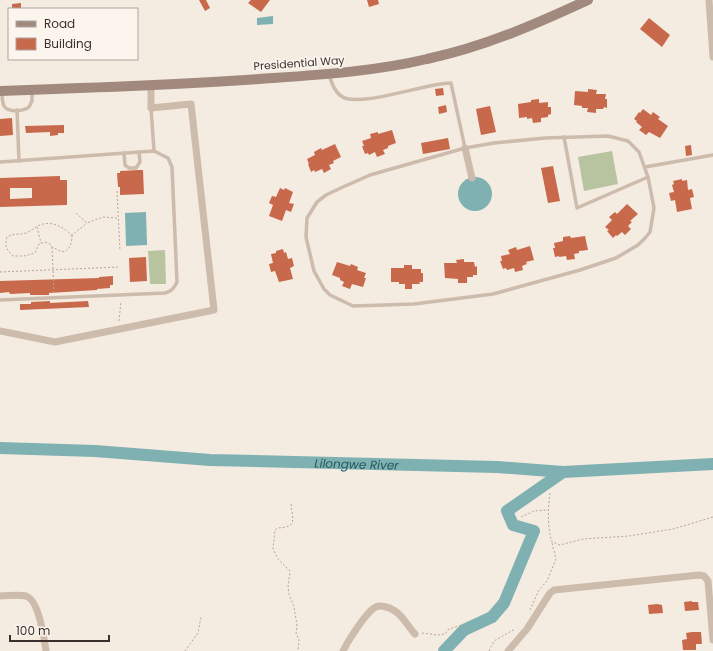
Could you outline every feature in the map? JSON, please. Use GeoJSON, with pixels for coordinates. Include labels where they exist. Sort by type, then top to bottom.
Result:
{"type":"FeatureCollection","features":[{"type":"Feature","properties":{"kind":"main road","name":"Presidential Way"},"geometry":{"type":"LineString","coordinates":[[1,91],[151,85],[329,74],[376,69],[426,60],[462,50],[533,25],[588,0]]}},
{"type":"Feature","properties":{"kind":"street"},"geometry":{"type":"LineString","coordinates":[[709,0],[713,57]]}},
{"type":"Feature","properties":{"kind":"street"},"geometry":{"type":"LineString","coordinates":[[0,331],[55,342],[214,310],[191,104],[152,108],[151,85]]}},
{"type":"Feature","properties":{"kind":"street"},"geometry":{"type":"LineString","coordinates":[[465,148],[472,178]]}},
{"type":"Feature","properties":{"kind":"street"},"geometry":{"type":"LineString","coordinates":[[508,651],[527,629],[550,593],[554,590],[699,575],[704,576],[708,581],[713,640]]}},
{"type":"Feature","properties":{"kind":"street"},"geometry":{"type":"LineString","coordinates":[[0,596],[26,596],[32,600],[36,608],[46,651]]}},
{"type":"Feature","properties":{"kind":"street"},"geometry":{"type":"LineString","coordinates":[[343,651],[348,641],[365,619],[374,609],[379,606],[387,607],[395,611],[402,617],[415,634]]}},
{"type":"Feature","properties":{"kind":"lane"},"geometry":{"type":"LineString","coordinates":[[329,74],[335,90],[343,97],[366,99],[397,94],[443,82],[451,83],[465,148]]}},
{"type":"Feature","properties":{"kind":"lane"},"geometry":{"type":"LineString","coordinates":[[1,91],[5,108],[18,110],[30,107],[32,101],[32,90]]}},
{"type":"Feature","properties":{"kind":"lane"},"geometry":{"type":"LineString","coordinates":[[152,108],[154,152]]}},
{"type":"Feature","properties":{"kind":"lane"},"geometry":{"type":"LineString","coordinates":[[18,110],[19,161]]}},
{"type":"Feature","properties":{"kind":"lane"},"geometry":{"type":"LineString","coordinates":[[608,136],[628,141],[639,152],[648,177],[654,208],[654,216],[650,232],[639,245],[616,258],[573,272],[493,294],[414,304],[353,306],[330,295],[324,289],[314,271],[306,237],[307,218],[317,202],[326,195],[370,175],[465,148],[494,143],[564,137],[608,136]]}},
{"type":"Feature","properties":{"kind":"lane"},"geometry":{"type":"LineString","coordinates":[[564,137],[577,208],[648,177]]}},
{"type":"Feature","properties":{"kind":"lane"},"geometry":{"type":"LineString","coordinates":[[124,154],[125,165],[129,168],[136,168],[140,162],[139,152]]}},
{"type":"Feature","properties":{"kind":"lane"},"geometry":{"type":"LineString","coordinates":[[0,162],[139,152],[154,152],[168,158],[172,167],[177,282],[171,291],[165,293],[0,300]]}},
{"type":"Feature","properties":{"kind":"lane"},"geometry":{"type":"LineString","coordinates":[[645,167],[713,155]]}},
{"type":"Feature","properties":{"kind":"path"},"geometry":{"type":"LineString","coordinates":[[117,191],[120,251]]}},
{"type":"Feature","properties":{"kind":"path"},"geometry":{"type":"LineString","coordinates":[[76,213],[87,223]]}},
{"type":"Feature","properties":{"kind":"path"},"geometry":{"type":"LineString","coordinates":[[72,235],[87,223],[103,217],[118,218]]}},
{"type":"Feature","properties":{"kind":"path"},"geometry":{"type":"LineString","coordinates":[[47,223],[64,228],[72,235],[72,243],[69,249],[65,252],[52,247],[50,244],[45,242],[39,244],[35,253],[24,256],[13,256],[7,250],[7,237],[25,233],[37,226],[47,223]]}},
{"type":"Feature","properties":{"kind":"path"},"geometry":{"type":"LineString","coordinates":[[37,226],[41,243]]}},
{"type":"Feature","properties":{"kind":"path"},"geometry":{"type":"LineString","coordinates":[[52,247],[54,298]]}},
{"type":"Feature","properties":{"kind":"path"},"geometry":{"type":"LineString","coordinates":[[0,272],[119,267]]}},
{"type":"Feature","properties":{"kind":"path"},"geometry":{"type":"LineString","coordinates":[[119,323],[122,294]]}},
{"type":"Feature","properties":{"kind":"path"},"geometry":{"type":"LineString","coordinates":[[529,612],[539,590],[547,581],[556,559],[550,535],[548,510],[550,493]]}},
{"type":"Feature","properties":{"kind":"path"},"geometry":{"type":"LineString","coordinates":[[291,504],[292,525],[289,527],[277,528],[275,530],[273,549],[278,559],[290,571],[288,587],[294,607],[296,633],[299,640],[298,651]]}},
{"type":"Feature","properties":{"kind":"path"},"geometry":{"type":"LineString","coordinates":[[521,517],[534,511],[548,510]]}},
{"type":"Feature","properties":{"kind":"path"},"geometry":{"type":"LineString","coordinates":[[552,542],[560,545],[583,539],[629,536],[673,530],[713,516]]}},
{"type":"Feature","properties":{"kind":"path"},"geometry":{"type":"LineString","coordinates":[[185,651],[198,633],[201,616]]}},
{"type":"Feature","properties":{"kind":"path"},"geometry":{"type":"LineString","coordinates":[[415,634],[422,632],[438,635],[444,634],[449,629],[462,625]]}},
{"type":"Feature","properties":{"kind":"path"},"geometry":{"type":"LineString","coordinates":[[489,651],[494,641],[513,630],[517,632]]}},
{"type":"Feature","properties":{"kind":"green space"},"geometry":{"type":"Polygon","coordinates":[[[612,151],[618,184],[584,191],[578,157],[612,151]]]}},
{"type":"Feature","properties":{"kind":"green space"},"geometry":{"type":"Polygon","coordinates":[[[165,250],[166,284],[150,284],[148,251],[165,250]]]}},
{"type":"Feature","properties":{"kind":"water"},"geometry":{"type":"Polygon","coordinates":[[[273,16],[273,24],[257,25],[257,18],[273,16]]]}},
{"type":"Feature","properties":{"kind":"water"},"geometry":{"type":"Polygon","coordinates":[[[472,177],[478,177],[482,178],[489,184],[492,194],[491,201],[485,208],[478,211],[472,211],[468,210],[461,204],[458,197],[458,191],[459,187],[465,180],[472,177]]]}},
{"type":"Feature","properties":{"kind":"water"},"geometry":{"type":"Polygon","coordinates":[[[146,212],[147,245],[126,246],[125,213],[146,212]]]}},
{"type":"Feature","properties":{"kind":"building"},"geometry":{"type":"Polygon","coordinates":[[[199,0],[206,0],[210,8],[205,11],[199,0]]]}},
{"type":"Feature","properties":{"kind":"building"},"geometry":{"type":"Polygon","coordinates":[[[251,0],[270,0],[261,12],[248,3],[251,0]]]}},
{"type":"Feature","properties":{"kind":"building"},"geometry":{"type":"Polygon","coordinates":[[[367,0],[378,0],[379,4],[369,7],[367,0]]]}},
{"type":"Feature","properties":{"kind":"building"},"geometry":{"type":"Polygon","coordinates":[[[21,3],[21,8],[12,8],[12,4],[21,3]]]}},
{"type":"Feature","properties":{"kind":"building"},"geometry":{"type":"Polygon","coordinates":[[[649,18],[670,35],[662,47],[640,29],[649,18]]]}},
{"type":"Feature","properties":{"kind":"building"},"geometry":{"type":"Polygon","coordinates":[[[443,88],[444,95],[436,96],[435,89],[443,88]]]}},
{"type":"Feature","properties":{"kind":"building"},"geometry":{"type":"Polygon","coordinates":[[[588,89],[597,90],[596,94],[606,94],[605,99],[607,99],[607,108],[604,107],[603,109],[596,109],[596,113],[587,112],[588,108],[582,108],[582,106],[574,105],[575,91],[588,92],[588,89]]]}},
{"type":"Feature","properties":{"kind":"building"},"geometry":{"type":"Polygon","coordinates":[[[539,99],[539,103],[548,102],[548,107],[551,107],[551,114],[548,115],[548,117],[541,118],[541,122],[533,123],[532,118],[519,118],[518,104],[539,99]]]}},
{"type":"Feature","properties":{"kind":"building"},"geometry":{"type":"Polygon","coordinates":[[[446,105],[447,112],[439,114],[438,107],[446,105]]]}},
{"type":"Feature","properties":{"kind":"building"},"geometry":{"type":"Polygon","coordinates":[[[490,106],[496,132],[481,135],[476,109],[490,106]]]}},
{"type":"Feature","properties":{"kind":"building"},"geometry":{"type":"Polygon","coordinates":[[[643,109],[651,115],[653,112],[660,117],[658,119],[668,126],[660,138],[649,132],[646,135],[639,130],[642,127],[634,119],[643,109]]]}},
{"type":"Feature","properties":{"kind":"building"},"geometry":{"type":"Polygon","coordinates":[[[12,118],[13,135],[0,136],[0,119],[12,118]]]}},
{"type":"Feature","properties":{"kind":"building"},"geometry":{"type":"Polygon","coordinates":[[[64,125],[64,133],[58,133],[58,135],[50,136],[50,132],[26,133],[25,126],[64,125]]]}},
{"type":"Feature","properties":{"kind":"building"},"geometry":{"type":"Polygon","coordinates":[[[392,130],[396,143],[383,150],[385,154],[377,157],[375,152],[369,155],[368,153],[365,154],[362,141],[371,138],[370,134],[378,132],[378,134],[392,130]]]}},
{"type":"Feature","properties":{"kind":"building"},"geometry":{"type":"Polygon","coordinates":[[[448,138],[450,149],[423,154],[421,143],[448,138]]]}},
{"type":"Feature","properties":{"kind":"building"},"geometry":{"type":"Polygon","coordinates":[[[335,144],[341,157],[329,165],[331,169],[324,173],[322,169],[311,172],[307,159],[315,155],[314,152],[321,148],[322,150],[335,144]]]}},
{"type":"Feature","properties":{"kind":"building"},"geometry":{"type":"Polygon","coordinates":[[[691,145],[692,155],[686,156],[685,146],[691,145]]]}},
{"type":"Feature","properties":{"kind":"building"},"geometry":{"type":"Polygon","coordinates":[[[553,166],[560,201],[548,203],[541,168],[553,166]]]}},
{"type":"Feature","properties":{"kind":"building"},"geometry":{"type":"Polygon","coordinates":[[[143,170],[144,194],[120,195],[117,173],[120,173],[120,171],[143,170]]]}},
{"type":"Feature","properties":{"kind":"building"},"geometry":{"type":"Polygon","coordinates":[[[60,176],[60,180],[67,180],[67,205],[0,207],[0,178],[60,176]],[[10,188],[10,199],[32,198],[32,188],[10,188]]]}},
{"type":"Feature","properties":{"kind":"building"},"geometry":{"type":"Polygon","coordinates":[[[682,179],[682,181],[687,180],[688,190],[692,189],[694,197],[690,198],[692,209],[677,212],[675,200],[671,201],[669,193],[674,192],[672,185],[674,184],[673,181],[682,179]]]}},
{"type":"Feature","properties":{"kind":"building"},"geometry":{"type":"Polygon","coordinates":[[[280,188],[284,190],[285,188],[293,192],[289,203],[294,204],[291,212],[286,210],[282,221],[269,216],[273,205],[269,203],[272,196],[276,197],[280,188]]]}},
{"type":"Feature","properties":{"kind":"building"},"geometry":{"type":"Polygon","coordinates":[[[627,204],[638,214],[630,221],[632,222],[628,226],[631,229],[625,235],[622,232],[613,238],[607,231],[609,230],[605,227],[612,220],[609,217],[615,212],[617,214],[627,204]]]}},
{"type":"Feature","properties":{"kind":"building"},"geometry":{"type":"Polygon","coordinates":[[[570,236],[571,238],[585,236],[588,250],[579,251],[579,253],[574,254],[575,259],[567,260],[566,256],[555,257],[553,248],[555,248],[554,243],[563,241],[563,237],[570,236]]]}},
{"type":"Feature","properties":{"kind":"building"},"geometry":{"type":"Polygon","coordinates":[[[530,246],[534,260],[526,262],[527,264],[522,266],[523,270],[515,272],[514,268],[507,270],[506,268],[503,269],[500,261],[502,261],[501,256],[510,254],[508,250],[516,247],[517,250],[530,246]]]}},
{"type":"Feature","properties":{"kind":"building"},"geometry":{"type":"Polygon","coordinates":[[[283,249],[284,253],[286,252],[288,259],[292,258],[294,266],[290,268],[293,279],[279,282],[275,271],[271,272],[269,264],[273,263],[271,254],[283,249]]]}},
{"type":"Feature","properties":{"kind":"building"},"geometry":{"type":"Polygon","coordinates":[[[146,257],[147,281],[130,282],[129,258],[146,257]]]}},
{"type":"Feature","properties":{"kind":"building"},"geometry":{"type":"Polygon","coordinates":[[[464,259],[464,262],[474,262],[475,267],[477,266],[477,275],[467,277],[467,283],[458,283],[458,279],[445,278],[444,263],[457,263],[456,260],[464,259]]]}},
{"type":"Feature","properties":{"kind":"building"},"geometry":{"type":"Polygon","coordinates":[[[337,262],[350,266],[351,264],[358,267],[357,270],[366,273],[363,287],[352,284],[350,289],[342,286],[344,282],[340,280],[340,278],[332,275],[337,262]]]}},
{"type":"Feature","properties":{"kind":"building"},"geometry":{"type":"Polygon","coordinates":[[[404,265],[412,265],[412,269],[421,269],[421,273],[423,273],[423,282],[419,282],[420,284],[412,284],[412,289],[405,289],[405,284],[391,282],[391,268],[404,268],[404,265]]]}},
{"type":"Feature","properties":{"kind":"building"},"geometry":{"type":"Polygon","coordinates":[[[113,276],[113,285],[110,285],[110,288],[97,290],[49,293],[49,295],[30,295],[30,293],[10,294],[9,292],[0,293],[0,281],[99,278],[113,276]]]}},
{"type":"Feature","properties":{"kind":"building"},"geometry":{"type":"Polygon","coordinates":[[[50,301],[50,303],[88,301],[89,307],[20,310],[20,304],[50,301]]]}},
{"type":"Feature","properties":{"kind":"building"},"geometry":{"type":"Polygon","coordinates":[[[684,602],[698,602],[699,610],[685,611],[684,602]]]}},
{"type":"Feature","properties":{"kind":"building"},"geometry":{"type":"Polygon","coordinates":[[[648,605],[662,605],[663,613],[649,614],[648,605]]]}},
{"type":"Feature","properties":{"kind":"building"},"geometry":{"type":"Polygon","coordinates":[[[701,632],[702,644],[696,644],[696,650],[683,650],[682,640],[687,639],[686,633],[701,632]]]}},
{"type":"Feature","properties":{"kind":"waterway","name":"Lilongwe River"},"geometry":{"type":"LineString","coordinates":[[0,448],[95,451],[210,460],[497,467],[563,472],[713,464]]}},
{"type":"Feature","properties":{"kind":"waterway","name":"Lilongwe River"},"geometry":{"type":"LineString","coordinates":[[0,453],[8,448]]}},
{"type":"Feature","properties":{"kind":"waterway"},"geometry":{"type":"LineString","coordinates":[[444,651],[464,630],[492,617],[504,603],[534,531],[513,525],[507,511],[563,472]]}}]}
